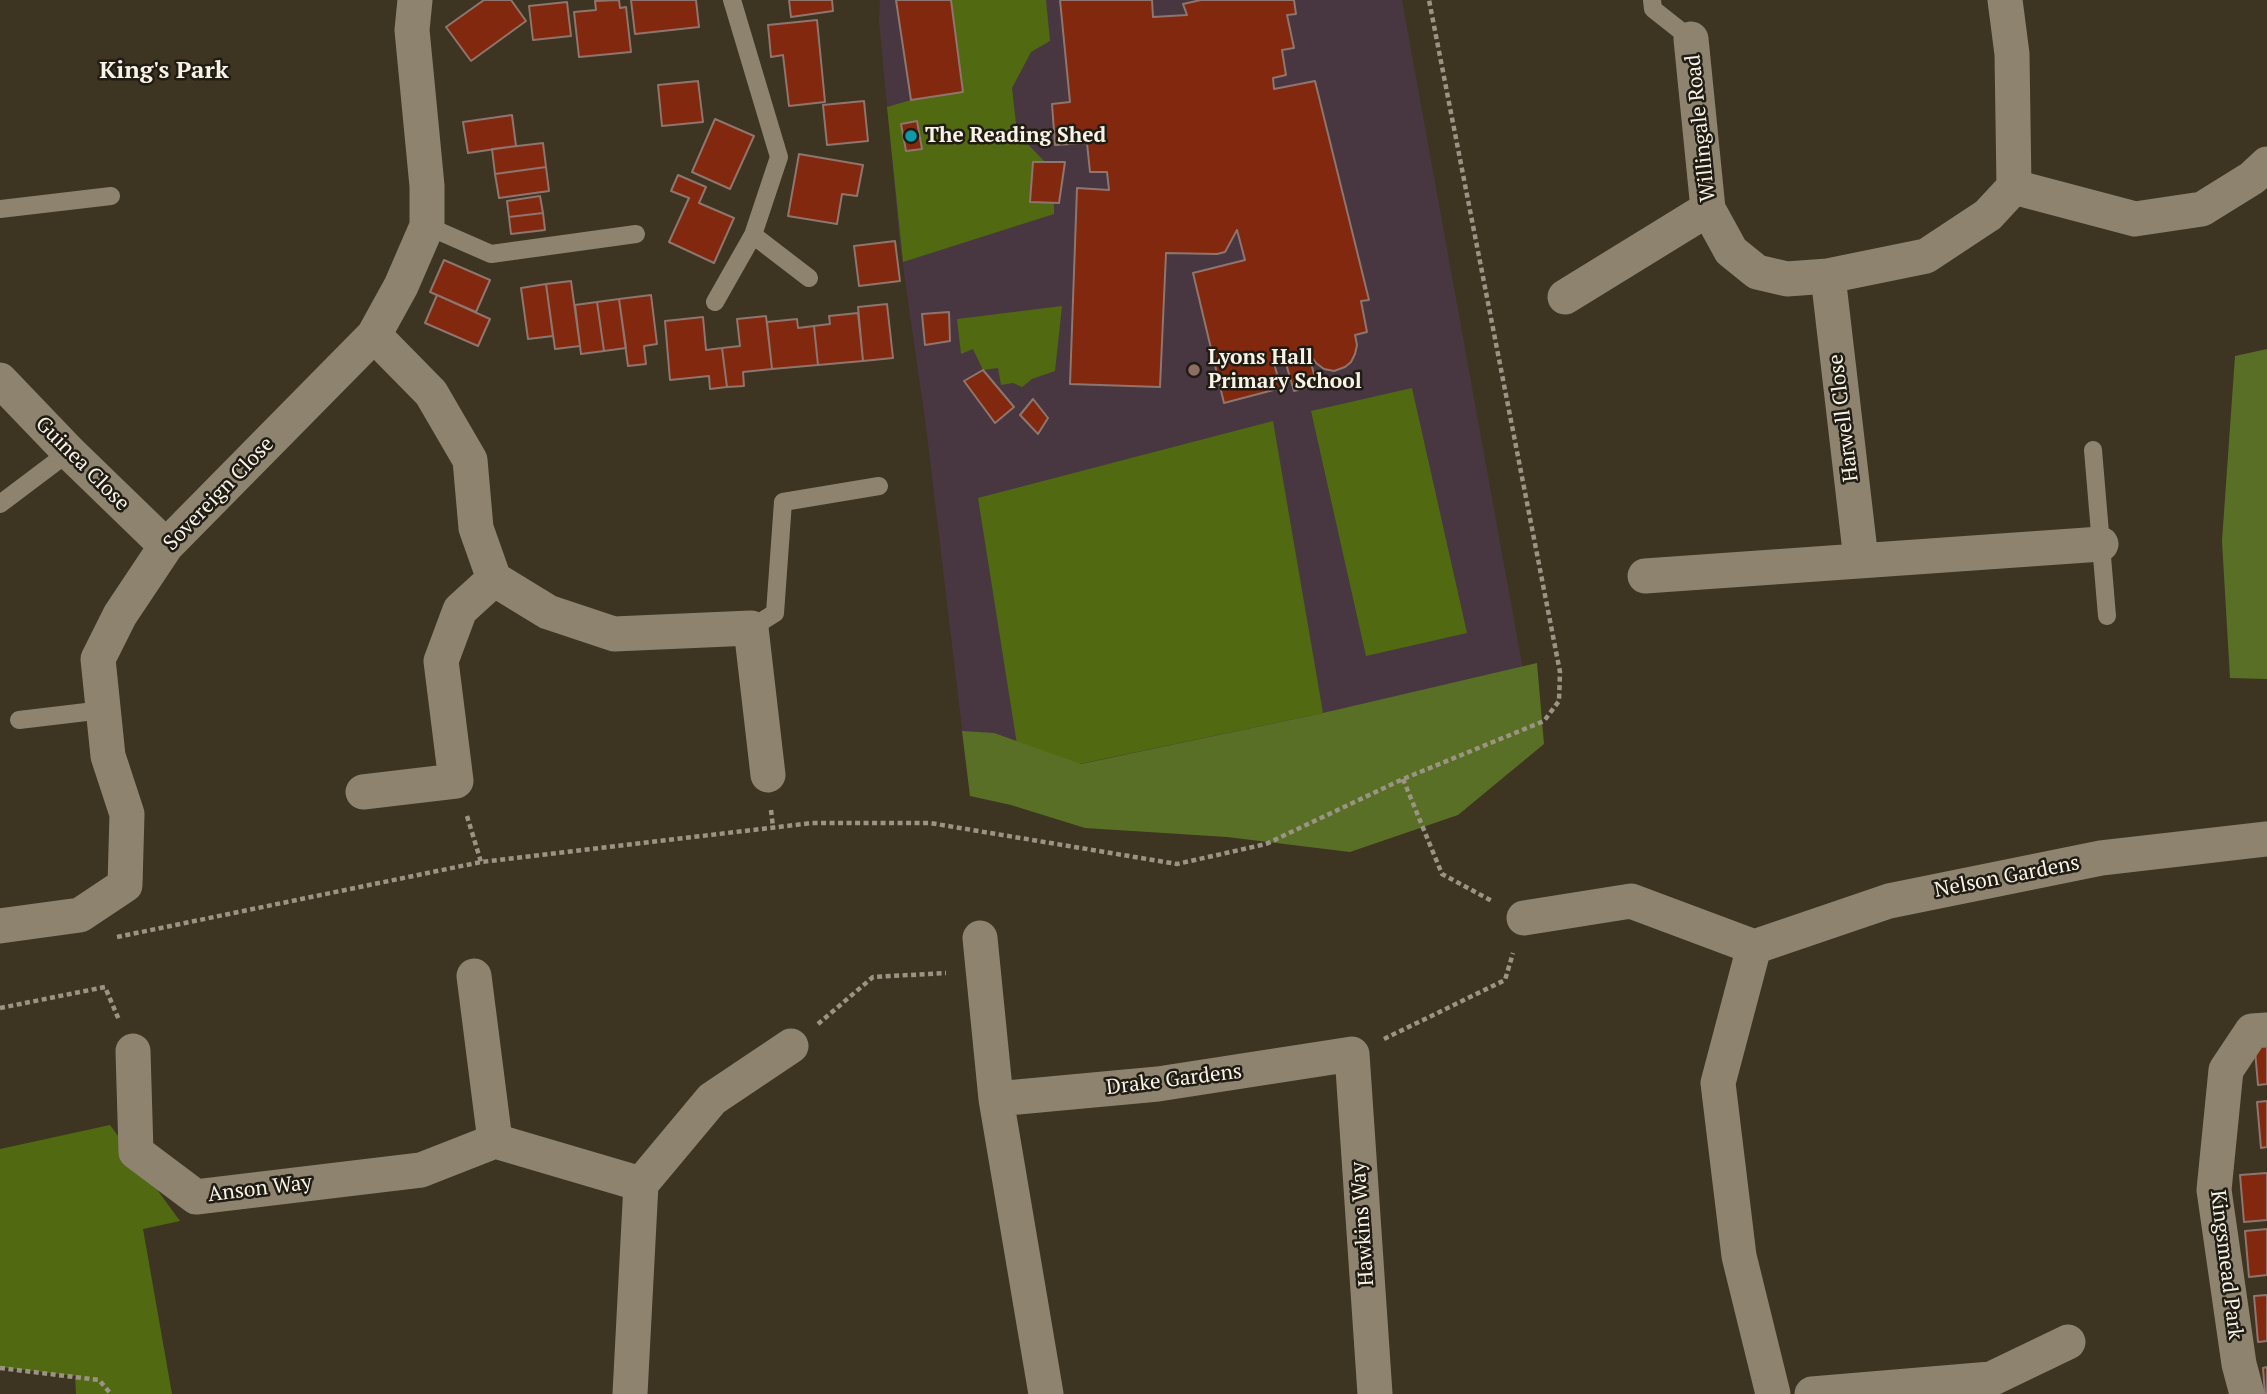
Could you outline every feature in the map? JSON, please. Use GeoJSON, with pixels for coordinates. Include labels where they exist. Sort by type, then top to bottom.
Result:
{"type":"FeatureCollection","features":[{"type":"Feature","properties":{"kind":"street","name":"Sovereign Close"},"geometry":{"type":"LineString","coordinates":[[0,926],[80,915],[125,885],[127,814],[108,756],[98,659],[120,615],[166,546],[374,335],[401,286],[427,226],[427,186],[412,30],[415,0]]}},
{"type":"Feature","properties":{"kind":"street"},"geometry":{"type":"LineString","coordinates":[[2005,0],[2011,54],[2014,187],[2134,219],[2202,209],[2252,177],[2267,164]]}},
{"type":"Feature","properties":{"kind":"street","name":"Willingale Road"},"geometry":{"type":"LineString","coordinates":[[1691,39],[1708,209],[1731,251],[1757,272],[1787,279],[1828,276],[1926,256],[1988,215],[2014,187]]}},
{"type":"Feature","properties":{"kind":"street"},"geometry":{"type":"LineString","coordinates":[[1565,297],[1708,209]]}},
{"type":"Feature","properties":{"kind":"street","name":"Harwell Close"},"geometry":{"type":"LineString","coordinates":[[1828,276],[1861,560]]}},
{"type":"Feature","properties":{"kind":"street"},"geometry":{"type":"LineString","coordinates":[[374,335],[431,393],[470,460],[476,528],[495,579],[548,612],[614,634],[751,628],[768,775]]}},
{"type":"Feature","properties":{"kind":"street","name":"Guinea Close"},"geometry":{"type":"LineString","coordinates":[[0,380],[69,452],[166,546]]}},
{"type":"Feature","properties":{"kind":"street"},"geometry":{"type":"LineString","coordinates":[[1645,576],[2101,544]]}},
{"type":"Feature","properties":{"kind":"street"},"geometry":{"type":"LineString","coordinates":[[363,792],[456,781],[441,661],[460,610],[495,579]]}},
{"type":"Feature","properties":{"kind":"street","name":"Nelson Gardens"},"geometry":{"type":"LineString","coordinates":[[1754,947],[1902,899],[2101,858],[2267,839]]}},
{"type":"Feature","properties":{"kind":"street"},"geometry":{"type":"LineString","coordinates":[[1524,918],[1631,901],[1754,947],[1718,1083],[1739,1256],[1773,1394]]}},
{"type":"Feature","properties":{"kind":"street"},"geometry":{"type":"LineString","coordinates":[[983,954],[996,1099],[1046,1394]]}},
{"type":"Feature","properties":{"kind":"street"},"geometry":{"type":"LineString","coordinates":[[474,976],[495,1141],[641,1184]]}},
{"type":"Feature","properties":{"kind":"street","name":"Kingsmead Park"},"geometry":{"type":"LineString","coordinates":[[2247,1394],[2239,1364],[2214,1190],[2227,1070],[2252,1031],[2267,1030]]}},
{"type":"Feature","properties":{"kind":"street"},"geometry":{"type":"LineString","coordinates":[[630,1394],[641,1184],[712,1099],[791,1046]]}},
{"type":"Feature","properties":{"kind":"street","name":"Anson Way"},"geometry":{"type":"LineString","coordinates":[[133,1051],[136,1152],[196,1197],[421,1170],[495,1141]]}},
{"type":"Feature","properties":{"kind":"street","name":"Drake Gardens"},"geometry":{"type":"LineString","coordinates":[[996,1099],[1158,1084],[1352,1054]]}},
{"type":"Feature","properties":{"kind":"street","name":"Hawkins Way"},"geometry":{"type":"LineString","coordinates":[[1352,1054],[1375,1394]]}},
{"type":"Feature","properties":{"kind":"street"},"geometry":{"type":"LineString","coordinates":[[1812,1394],[1882,1386],[1991,1379],[2068,1342]]}},
{"type":"Feature","properties":{"kind":"lane"},"geometry":{"type":"LineString","coordinates":[[715,302],[753,235],[779,157],[732,0]]}},
{"type":"Feature","properties":{"kind":"lane"},"geometry":{"type":"LineString","coordinates":[[1653,0],[1653,9],[1691,39]]}},
{"type":"Feature","properties":{"kind":"lane"},"geometry":{"type":"LineString","coordinates":[[0,209],[111,196]]}},
{"type":"Feature","properties":{"kind":"lane"},"geometry":{"type":"LineString","coordinates":[[427,226],[491,254],[636,234]]}},
{"type":"Feature","properties":{"kind":"lane"},"geometry":{"type":"LineString","coordinates":[[753,235],[809,278]]}},
{"type":"Feature","properties":{"kind":"lane"},"geometry":{"type":"LineString","coordinates":[[2093,450],[2107,616]]}},
{"type":"Feature","properties":{"kind":"lane"},"geometry":{"type":"LineString","coordinates":[[0,505],[69,452]]}},
{"type":"Feature","properties":{"kind":"lane"},"geometry":{"type":"LineString","coordinates":[[751,628],[775,613],[783,502],[879,486]]}},
{"type":"Feature","properties":{"kind":"lane"},"geometry":{"type":"LineString","coordinates":[[19,720],[103,710]]}},
{"type":"Feature","properties":{"kind":"path"},"geometry":{"type":"LineString","coordinates":[[107,939],[481,862],[799,824],[930,823],[1177,864],[1266,844],[1403,779],[1544,721],[1559,701],[1560,673],[1429,0]]}},
{"type":"Feature","properties":{"kind":"path"},"geometry":{"type":"LineString","coordinates":[[1352,1054],[1505,980],[1524,918],[1442,874],[1403,779]]}},
{"type":"Feature","properties":{"kind":"path"},"geometry":{"type":"LineString","coordinates":[[456,781],[481,862]]}},
{"type":"Feature","properties":{"kind":"path"},"geometry":{"type":"LineString","coordinates":[[791,1046],[873,976],[983,954]]}},
{"type":"Feature","properties":{"kind":"path"},"geometry":{"type":"LineString","coordinates":[[0,1008],[105,987],[133,1051]]}},
{"type":"Feature","properties":{"kind":"path"},"geometry":{"type":"LineString","coordinates":[[0,1368],[99,1380],[111,1394]]}},
{"type":"Feature","properties":{"kind":"shaded area","name":"Lyons Hall Primary School"},"geometry":{"type":"Polygon","coordinates":[[[880,0],[1402,0],[1529,703],[970,796],[926,426],[900,245],[879,20],[880,0]]]}},
{"type":"Feature","properties":{"kind":"green space"},"geometry":{"type":"Polygon","coordinates":[[[951,0],[1046,0],[1050,41],[1031,52],[1012,88],[1017,133],[1044,161],[1033,162],[1030,202],[1054,202],[1054,214],[903,262],[887,107],[911,100],[962,92],[951,0]]]}},
{"type":"Feature","properties":{"kind":"green space"},"geometry":{"type":"Polygon","coordinates":[[[1062,306],[1055,371],[1032,379],[1022,387],[1013,383],[1001,385],[998,368],[983,370],[973,349],[961,354],[957,319],[1062,306]]]}},
{"type":"Feature","properties":{"kind":"green space"},"geometry":{"type":"Polygon","coordinates":[[[2267,349],[2267,679],[2230,678],[2222,541],[2235,356],[2267,349]]]}},
{"type":"Feature","properties":{"kind":"green space"},"geometry":{"type":"Polygon","coordinates":[[[1412,388],[1467,633],[1366,656],[1311,411],[1412,388]]]}},
{"type":"Feature","properties":{"kind":"green space"},"geometry":{"type":"Polygon","coordinates":[[[1273,421],[1323,713],[1022,776],[978,498],[1273,421]]]}},
{"type":"Feature","properties":{"kind":"green space"},"geometry":{"type":"Polygon","coordinates":[[[1537,663],[1544,744],[1458,815],[1350,852],[1227,837],[1085,828],[1011,805],[970,796],[962,731],[994,733],[1081,764],[1323,713],[1537,663]]]}},
{"type":"Feature","properties":{"kind":"green space"},"geometry":{"type":"Polygon","coordinates":[[[110,1125],[180,1221],[143,1229],[172,1394],[76,1394],[75,1376],[0,1367],[0,1149],[110,1125]]]}},
{"type":"Feature","properties":{"kind":"building"},"geometry":{"type":"Polygon","coordinates":[[[484,0],[511,0],[526,21],[471,61],[446,27],[484,0]]]}},
{"type":"Feature","properties":{"kind":"building"},"geometry":{"type":"Polygon","coordinates":[[[619,0],[620,8],[626,7],[631,52],[579,57],[574,12],[596,10],[595,1],[619,0]]]}},
{"type":"Feature","properties":{"kind":"building"},"geometry":{"type":"Polygon","coordinates":[[[631,0],[696,0],[699,27],[635,34],[631,0]]]}},
{"type":"Feature","properties":{"kind":"building"},"geometry":{"type":"Polygon","coordinates":[[[789,0],[832,0],[833,11],[791,17],[789,0]]]}},
{"type":"Feature","properties":{"kind":"building"},"geometry":{"type":"Polygon","coordinates":[[[896,0],[951,0],[963,92],[911,100],[896,0]]]}},
{"type":"Feature","properties":{"kind":"building"},"geometry":{"type":"Polygon","coordinates":[[[1060,0],[1152,0],[1153,17],[1187,15],[1183,4],[1201,0],[1294,0],[1296,14],[1287,15],[1294,48],[1282,50],[1286,75],[1273,78],[1274,89],[1315,81],[1369,300],[1361,301],[1367,332],[1355,335],[1355,354],[1345,367],[1334,371],[1324,369],[1309,353],[1305,354],[1303,365],[1311,363],[1317,385],[1294,391],[1284,357],[1273,360],[1281,388],[1224,403],[1193,273],[1245,260],[1237,230],[1225,252],[1166,253],[1160,387],[1070,384],[1077,188],[1109,190],[1107,172],[1090,172],[1087,143],[1055,145],[1052,104],[1070,102],[1060,0]]]}},
{"type":"Feature","properties":{"kind":"building"},"geometry":{"type":"Polygon","coordinates":[[[567,2],[571,36],[533,40],[529,6],[567,2]]]}},
{"type":"Feature","properties":{"kind":"building"},"geometry":{"type":"Polygon","coordinates":[[[817,20],[825,102],[789,106],[783,55],[771,57],[768,25],[817,20]]]}},
{"type":"Feature","properties":{"kind":"building"},"geometry":{"type":"Polygon","coordinates":[[[698,81],[703,122],[662,126],[658,85],[698,81]]]}},
{"type":"Feature","properties":{"kind":"building"},"geometry":{"type":"Polygon","coordinates":[[[864,101],[868,141],[827,145],[823,105],[864,101]]]}},
{"type":"Feature","properties":{"kind":"building"},"geometry":{"type":"Polygon","coordinates":[[[512,115],[516,146],[468,153],[463,122],[512,115]]]}},
{"type":"Feature","properties":{"kind":"building"},"geometry":{"type":"Polygon","coordinates":[[[715,119],[754,136],[730,189],[692,172],[715,119]]]}},
{"type":"Feature","properties":{"kind":"building","name":"The Reading Shed"},"geometry":{"type":"Polygon","coordinates":[[[917,121],[922,149],[906,151],[901,124],[917,121]]]}},
{"type":"Feature","properties":{"kind":"building"},"geometry":{"type":"Polygon","coordinates":[[[543,143],[546,167],[495,174],[492,149],[543,143]]]}},
{"type":"Feature","properties":{"kind":"building"},"geometry":{"type":"Polygon","coordinates":[[[799,154],[863,165],[857,196],[842,194],[837,224],[788,216],[799,154]]]}},
{"type":"Feature","properties":{"kind":"building"},"geometry":{"type":"Polygon","coordinates":[[[1033,162],[1065,162],[1059,203],[1030,202],[1033,162]]]}},
{"type":"Feature","properties":{"kind":"building"},"geometry":{"type":"Polygon","coordinates":[[[546,167],[549,191],[499,198],[495,174],[546,167]]]}},
{"type":"Feature","properties":{"kind":"building"},"geometry":{"type":"Polygon","coordinates":[[[678,175],[706,187],[699,203],[734,218],[714,263],[669,242],[689,198],[671,191],[678,175]]]}},
{"type":"Feature","properties":{"kind":"building"},"geometry":{"type":"Polygon","coordinates":[[[540,196],[543,213],[509,217],[507,201],[540,196]]]}},
{"type":"Feature","properties":{"kind":"building"},"geometry":{"type":"Polygon","coordinates":[[[543,213],[545,230],[511,234],[509,217],[543,213]]]}},
{"type":"Feature","properties":{"kind":"building"},"geometry":{"type":"Polygon","coordinates":[[[895,241],[900,281],[859,286],[854,246],[895,241]]]}},
{"type":"Feature","properties":{"kind":"building"},"geometry":{"type":"Polygon","coordinates":[[[444,260],[490,280],[476,312],[430,292],[444,260]]]}},
{"type":"Feature","properties":{"kind":"building"},"geometry":{"type":"Polygon","coordinates":[[[571,281],[580,346],[555,349],[546,284],[571,281]]]}},
{"type":"Feature","properties":{"kind":"building"},"geometry":{"type":"Polygon","coordinates":[[[546,284],[553,336],[528,339],[521,288],[546,284]]]}},
{"type":"Feature","properties":{"kind":"building"},"geometry":{"type":"Polygon","coordinates":[[[437,295],[490,319],[478,346],[425,323],[437,295]]]}},
{"type":"Feature","properties":{"kind":"building"},"geometry":{"type":"Polygon","coordinates":[[[651,295],[657,344],[644,346],[646,364],[628,366],[619,299],[651,295]]]}},
{"type":"Feature","properties":{"kind":"building"},"geometry":{"type":"Polygon","coordinates":[[[619,299],[626,348],[604,351],[597,302],[619,299]]]}},
{"type":"Feature","properties":{"kind":"building"},"geometry":{"type":"Polygon","coordinates":[[[597,302],[604,351],[581,354],[575,305],[597,302]]]}},
{"type":"Feature","properties":{"kind":"building"},"geometry":{"type":"Polygon","coordinates":[[[887,304],[893,358],[863,361],[858,307],[887,304]]]}},
{"type":"Feature","properties":{"kind":"building"},"geometry":{"type":"Polygon","coordinates":[[[949,312],[950,341],[925,345],[922,314],[949,312]]]}},
{"type":"Feature","properties":{"kind":"building"},"geometry":{"type":"Polygon","coordinates":[[[858,313],[863,361],[818,365],[814,326],[830,324],[829,316],[858,313]]]}},
{"type":"Feature","properties":{"kind":"building"},"geometry":{"type":"Polygon","coordinates":[[[766,316],[772,369],[743,372],[744,386],[727,387],[722,348],[740,346],[737,319],[766,316]]]}},
{"type":"Feature","properties":{"kind":"building"},"geometry":{"type":"Polygon","coordinates":[[[703,317],[706,350],[722,348],[727,387],[710,389],[709,376],[670,380],[665,321],[703,317]]]}},
{"type":"Feature","properties":{"kind":"building"},"geometry":{"type":"Polygon","coordinates":[[[797,319],[798,328],[814,326],[818,365],[772,369],[767,322],[797,319]]]}},
{"type":"Feature","properties":{"kind":"building"},"geometry":{"type":"Polygon","coordinates":[[[983,370],[1014,407],[995,423],[964,381],[983,370]]]}},
{"type":"Feature","properties":{"kind":"building"},"geometry":{"type":"Polygon","coordinates":[[[1033,399],[1048,418],[1038,434],[1020,415],[1033,399]]]}},
{"type":"Feature","properties":{"kind":"building"},"geometry":{"type":"Polygon","coordinates":[[[2267,1037],[2267,1084],[2258,1085],[2254,1039],[2267,1037]]]}},
{"type":"Feature","properties":{"kind":"building"},"geometry":{"type":"Polygon","coordinates":[[[2267,1101],[2267,1147],[2261,1148],[2257,1102],[2267,1101]]]}},
{"type":"Feature","properties":{"kind":"building"},"geometry":{"type":"Polygon","coordinates":[[[2267,1173],[2267,1220],[2244,1222],[2240,1175],[2267,1173]]]}},
{"type":"Feature","properties":{"kind":"building"},"geometry":{"type":"Polygon","coordinates":[[[2267,1229],[2267,1275],[2249,1277],[2245,1231],[2267,1229]]]}},
{"type":"Feature","properties":{"kind":"building"},"geometry":{"type":"Polygon","coordinates":[[[2267,1295],[2267,1341],[2258,1342],[2254,1296],[2267,1295]]]}},
{"type":"Feature","properties":{"kind":"building"},"geometry":{"type":"Polygon","coordinates":[[[2267,1367],[2267,1394],[2265,1394],[2263,1368],[2267,1367]]]}},
{"type":"Feature","properties":{"kind":"place","name":"The Reading Shed"},"geometry":{"type":"Point","coordinates":[911,136]}},
{"type":"Feature","properties":{"kind":"place","name":"Lyons Hall Primary School"},"geometry":{"type":"Point","coordinates":[1194,370]}},
{"type":"Feature","properties":{"kind":"district","name":"King's Park"},"geometry":{"type":"Point","coordinates":[164,71]}}]}
